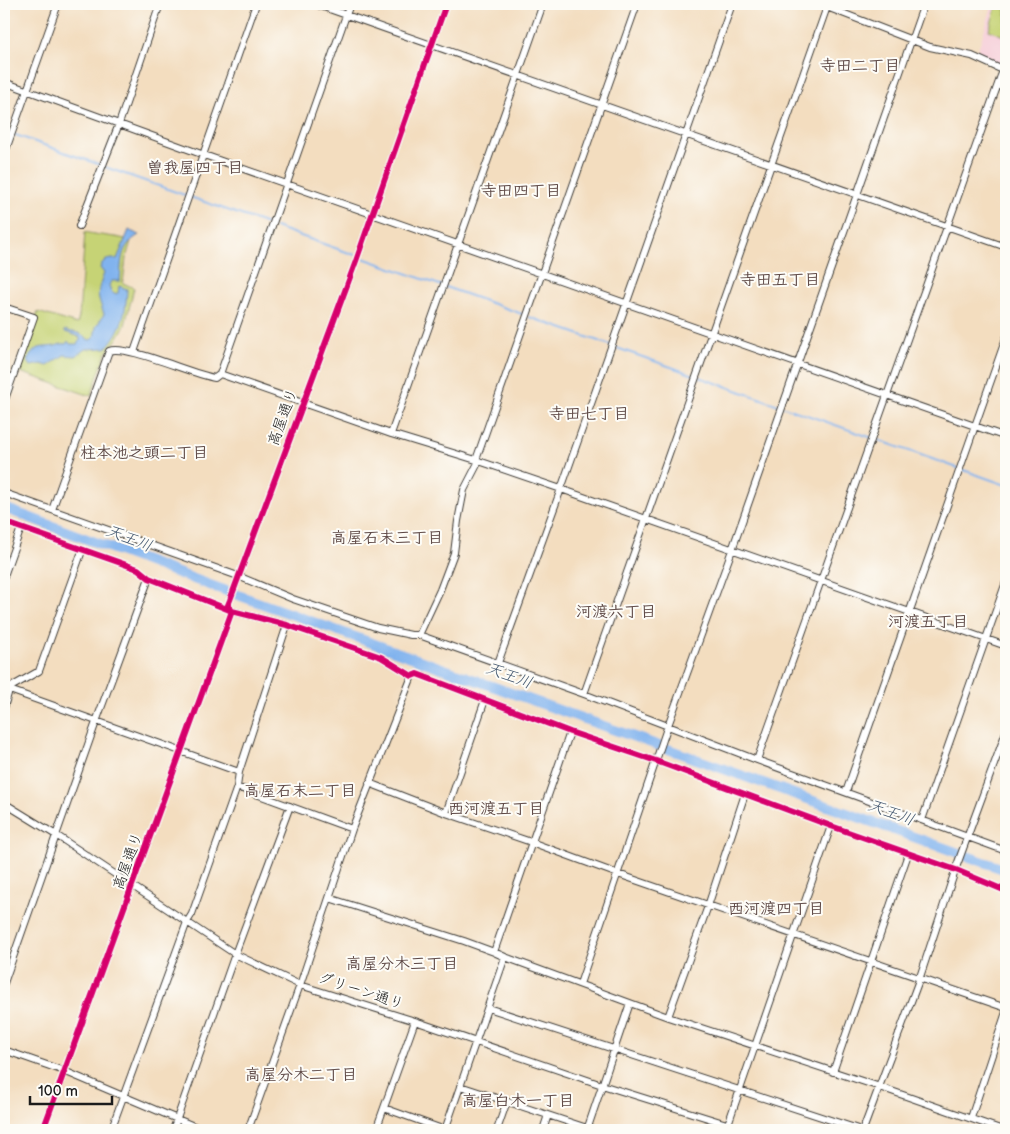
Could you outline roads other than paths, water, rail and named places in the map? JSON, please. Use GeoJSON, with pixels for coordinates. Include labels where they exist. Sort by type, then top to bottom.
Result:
{"type":"FeatureCollection","features":[{"type":"Feature","properties":{"kind":"street"},"geometry":{"type":"LineString","coordinates":[[4,155],[58,4]]}},
{"type":"Feature","properties":{"kind":"street"},"geometry":{"type":"LineString","coordinates":[[80,226],[119,124],[160,4]]}},
{"type":"Feature","properties":{"kind":"street"},"geometry":{"type":"LineString","coordinates":[[134,352],[256,4]]}},
{"type":"Feature","properties":{"kind":"street"},"geometry":{"type":"LineString","coordinates":[[315,4],[1006,247]]}},
{"type":"Feature","properties":{"kind":"street"},"geometry":{"type":"LineString","coordinates":[[52,510],[106,352],[113,350],[134,352],[202,376],[215,378],[220,374],[350,4]]}},
{"type":"Feature","properties":{"kind":"street","name":"高屋通り"},"geometry":{"type":"LineString","coordinates":[[43,1130],[232,611],[228,605],[237,579],[359,253],[446,4]]}},
{"type":"Feature","properties":{"kind":"street"},"geometry":{"type":"LineString","coordinates":[[391,434],[543,4]]}},
{"type":"Feature","properties":{"kind":"street"},"geometry":{"type":"LineString","coordinates":[[419,635],[440,590],[454,553],[464,490],[478,461],[524,323],[637,4]]}},
{"type":"Feature","properties":{"kind":"street"},"geometry":{"type":"LineString","coordinates":[[498,663],[732,4]]}},
{"type":"Feature","properties":{"kind":"street"},"geometry":{"type":"LineString","coordinates":[[757,760],[1005,71],[972,56],[930,47],[827,5],[819,4]]}},
{"type":"Feature","properties":{"kind":"street"},"geometry":{"type":"LineString","coordinates":[[580,984],[667,728],[732,550],[924,4]]}},
{"type":"Feature","properties":{"kind":"street"},"geometry":{"type":"LineString","coordinates":[[584,694],[827,5]]}},
{"type":"Feature","properties":{"kind":"street"},"geometry":{"type":"LineString","coordinates":[[4,82],[204,155],[1006,437]]}},
{"type":"Feature","properties":{"kind":"street"},"geometry":{"type":"LineString","coordinates":[[4,306],[34,317],[4,402]]}},
{"type":"Feature","properties":{"kind":"street"},"geometry":{"type":"LineString","coordinates":[[846,792],[1006,338]]}},
{"type":"Feature","properties":{"kind":"street"},"geometry":{"type":"LineString","coordinates":[[220,374],[301,404],[561,489],[1006,646]]}},
{"type":"Feature","properties":{"kind":"street"},"geometry":{"type":"LineString","coordinates":[[4,493],[237,579],[378,628],[419,635],[498,663],[584,694],[667,728],[922,820],[968,839],[1006,850]]}},
{"type":"Feature","properties":{"kind":"street"},"geometry":{"type":"LineString","coordinates":[[4,522],[138,569],[150,578],[232,611],[287,625],[381,657],[412,676],[417,674],[570,732],[657,758],[745,794],[908,854],[957,867],[1006,891]]}},
{"type":"Feature","properties":{"kind":"street"},"geometry":{"type":"LineString","coordinates":[[4,576],[21,528]]}},
{"type":"Feature","properties":{"kind":"street"},"geometry":{"type":"LineString","coordinates":[[6,689],[39,671],[82,550]]}},
{"type":"Feature","properties":{"kind":"street"},"geometry":{"type":"LineString","coordinates":[[4,982],[96,722],[150,578]]}},
{"type":"Feature","properties":{"kind":"street"},"geometry":{"type":"LineString","coordinates":[[922,820],[1006,582]]}},
{"type":"Feature","properties":{"kind":"street"},"geometry":{"type":"LineString","coordinates":[[111,1130],[187,922],[192,914],[237,787],[239,772],[287,625]]}},
{"type":"Feature","properties":{"kind":"street"},"geometry":{"type":"LineString","coordinates":[[248,1130],[300,985],[352,829],[412,676]]}},
{"type":"Feature","properties":{"kind":"street"},"geometry":{"type":"LineString","coordinates":[[4,708],[6,689]]}},
{"type":"Feature","properties":{"kind":"street"},"geometry":{"type":"LineString","coordinates":[[6,689],[239,772]]}},
{"type":"Feature","properties":{"kind":"street"},"geometry":{"type":"LineString","coordinates":[[446,813],[485,700]]}},
{"type":"Feature","properties":{"kind":"street"},"geometry":{"type":"LineString","coordinates":[[494,952],[570,732]]}},
{"type":"Feature","properties":{"kind":"street"},"geometry":{"type":"LineString","coordinates":[[488,1008],[862,1130],[920,980],[957,867],[1006,732]]}},
{"type":"Feature","properties":{"kind":"street"},"geometry":{"type":"LineString","coordinates":[[369,783],[446,813],[708,906],[1006,1008]]}},
{"type":"Feature","properties":{"kind":"street"},"geometry":{"type":"LineString","coordinates":[[237,787],[352,829]]}},
{"type":"Feature","properties":{"kind":"street"},"geometry":{"type":"LineString","coordinates":[[668,1017],[708,906],[745,794]]}},
{"type":"Feature","properties":{"kind":"street","name":"グリーン通り"},"geometry":{"type":"LineString","coordinates":[[4,803],[56,835],[235,954],[300,985],[415,1021],[727,1128],[746,1130]]}},
{"type":"Feature","properties":{"kind":"street"},"geometry":{"type":"LineString","coordinates":[[173,1130],[290,806]]}},
{"type":"Feature","properties":{"kind":"street"},"geometry":{"type":"LineString","coordinates":[[727,1128],[831,826]]}},
{"type":"Feature","properties":{"kind":"street"},"geometry":{"type":"LineString","coordinates":[[833,1072],[908,854]]}},
{"type":"Feature","properties":{"kind":"street"},"geometry":{"type":"LineString","coordinates":[[329,898],[494,952],[505,958],[668,1017],[1003,1130]]}},
{"type":"Feature","properties":{"kind":"street"},"geometry":{"type":"LineString","coordinates":[[384,1108],[445,1130],[505,958]]}},
{"type":"Feature","properties":{"kind":"street"},"geometry":{"type":"LineString","coordinates":[[460,1086],[589,1130],[630,1003]]}},
{"type":"Feature","properties":{"kind":"street"},"geometry":{"type":"LineString","coordinates":[[971,1118],[1006,1012]]}},
{"type":"Feature","properties":{"kind":"street"},"geometry":{"type":"LineString","coordinates":[[376,1130],[415,1021]]}},
{"type":"Feature","properties":{"kind":"street"},"geometry":{"type":"LineString","coordinates":[[4,1050],[64,1071],[203,1130]]}},
{"type":"Feature","properties":{"kind":"street"},"geometry":{"type":"LineString","coordinates":[[497,1130],[507,1101]]}},
{"type":"Feature","properties":{"kind":"street"},"geometry":{"type":"LineString","coordinates":[[542,1130],[548,1115]]}},
{"type":"Feature","properties":{"kind":"water"},"geometry":{"type":"Polygon","coordinates":[[[129,230],[139,235],[128,244],[125,250],[120,281],[112,281],[109,285],[114,294],[118,293],[119,286],[127,289],[126,306],[119,328],[106,348],[85,349],[76,356],[64,355],[48,366],[41,364],[31,366],[27,360],[39,348],[66,344],[68,341],[70,344],[77,344],[80,337],[65,332],[65,330],[78,333],[88,340],[94,338],[96,327],[104,314],[99,297],[99,289],[104,273],[100,268],[104,261],[117,259],[129,230]]]}},
{"type":"Feature","properties":{"kind":"waterway"},"geometry":{"type":"LineString","coordinates":[[4,131],[101,165]]}},
{"type":"Feature","properties":{"kind":"waterway"},"geometry":{"type":"LineString","coordinates":[[105,167],[270,225]]}},
{"type":"Feature","properties":{"kind":"waterway"},"geometry":{"type":"LineString","coordinates":[[275,227],[355,255]]}},
{"type":"Feature","properties":{"kind":"waterway"},"geometry":{"type":"LineString","coordinates":[[360,257],[525,315]]}},
{"type":"Feature","properties":{"kind":"waterway"},"geometry":{"type":"LineString","coordinates":[[529,317],[610,345]]}},
{"type":"Feature","properties":{"kind":"waterway"},"geometry":{"type":"LineString","coordinates":[[614,347],[694,375]]}},
{"type":"Feature","properties":{"kind":"waterway"},"geometry":{"type":"LineString","coordinates":[[699,377],[1006,485]]}},
{"type":"Feature","properties":{"kind":"waterway","name":"天王川"},"geometry":{"type":"LineString","coordinates":[[4,508],[207,584],[1006,870]]}},
{"type":"Feature","properties":{"kind":"district","name":"寺田二丁目"},"geometry":{"type":"Point","coordinates":[860,66]}},
{"type":"Feature","properties":{"kind":"district","name":"曽我屋四丁目"},"geometry":{"type":"Point","coordinates":[195,168]}},
{"type":"Feature","properties":{"kind":"district","name":"寺田四丁目"},"geometry":{"type":"Point","coordinates":[521,191]}},
{"type":"Feature","properties":{"kind":"district","name":"寺田五丁目"},"geometry":{"type":"Point","coordinates":[780,280]}},
{"type":"Feature","properties":{"kind":"district","name":"寺田七丁目"},"geometry":{"type":"Point","coordinates":[589,414]}},
{"type":"Feature","properties":{"kind":"district","name":"柱本池之頭二丁目"},"geometry":{"type":"Point","coordinates":[144,453]}},
{"type":"Feature","properties":{"kind":"district","name":"高屋石末三丁目"},"geometry":{"type":"Point","coordinates":[387,538]}},
{"type":"Feature","properties":{"kind":"district","name":"河渡六丁目"},"geometry":{"type":"Point","coordinates":[616,612]}},
{"type":"Feature","properties":{"kind":"district","name":"河渡五丁目"},"geometry":{"type":"Point","coordinates":[928,622]}},
{"type":"Feature","properties":{"kind":"district","name":"高屋石末二丁目"},"geometry":{"type":"Point","coordinates":[300,791]}},
{"type":"Feature","properties":{"kind":"district","name":"西河渡五丁目"},"geometry":{"type":"Point","coordinates":[496,809]}},
{"type":"Feature","properties":{"kind":"district","name":"西河渡四丁目"},"geometry":{"type":"Point","coordinates":[776,909]}},
{"type":"Feature","properties":{"kind":"district","name":"高屋分木三丁目"},"geometry":{"type":"Point","coordinates":[402,964]}},
{"type":"Feature","properties":{"kind":"district","name":"高屋分木二丁目"},"geometry":{"type":"Point","coordinates":[301,1075]}},
{"type":"Feature","properties":{"kind":"district","name":"高屋白木一丁目"},"geometry":{"type":"Point","coordinates":[518,1101]}}]}
